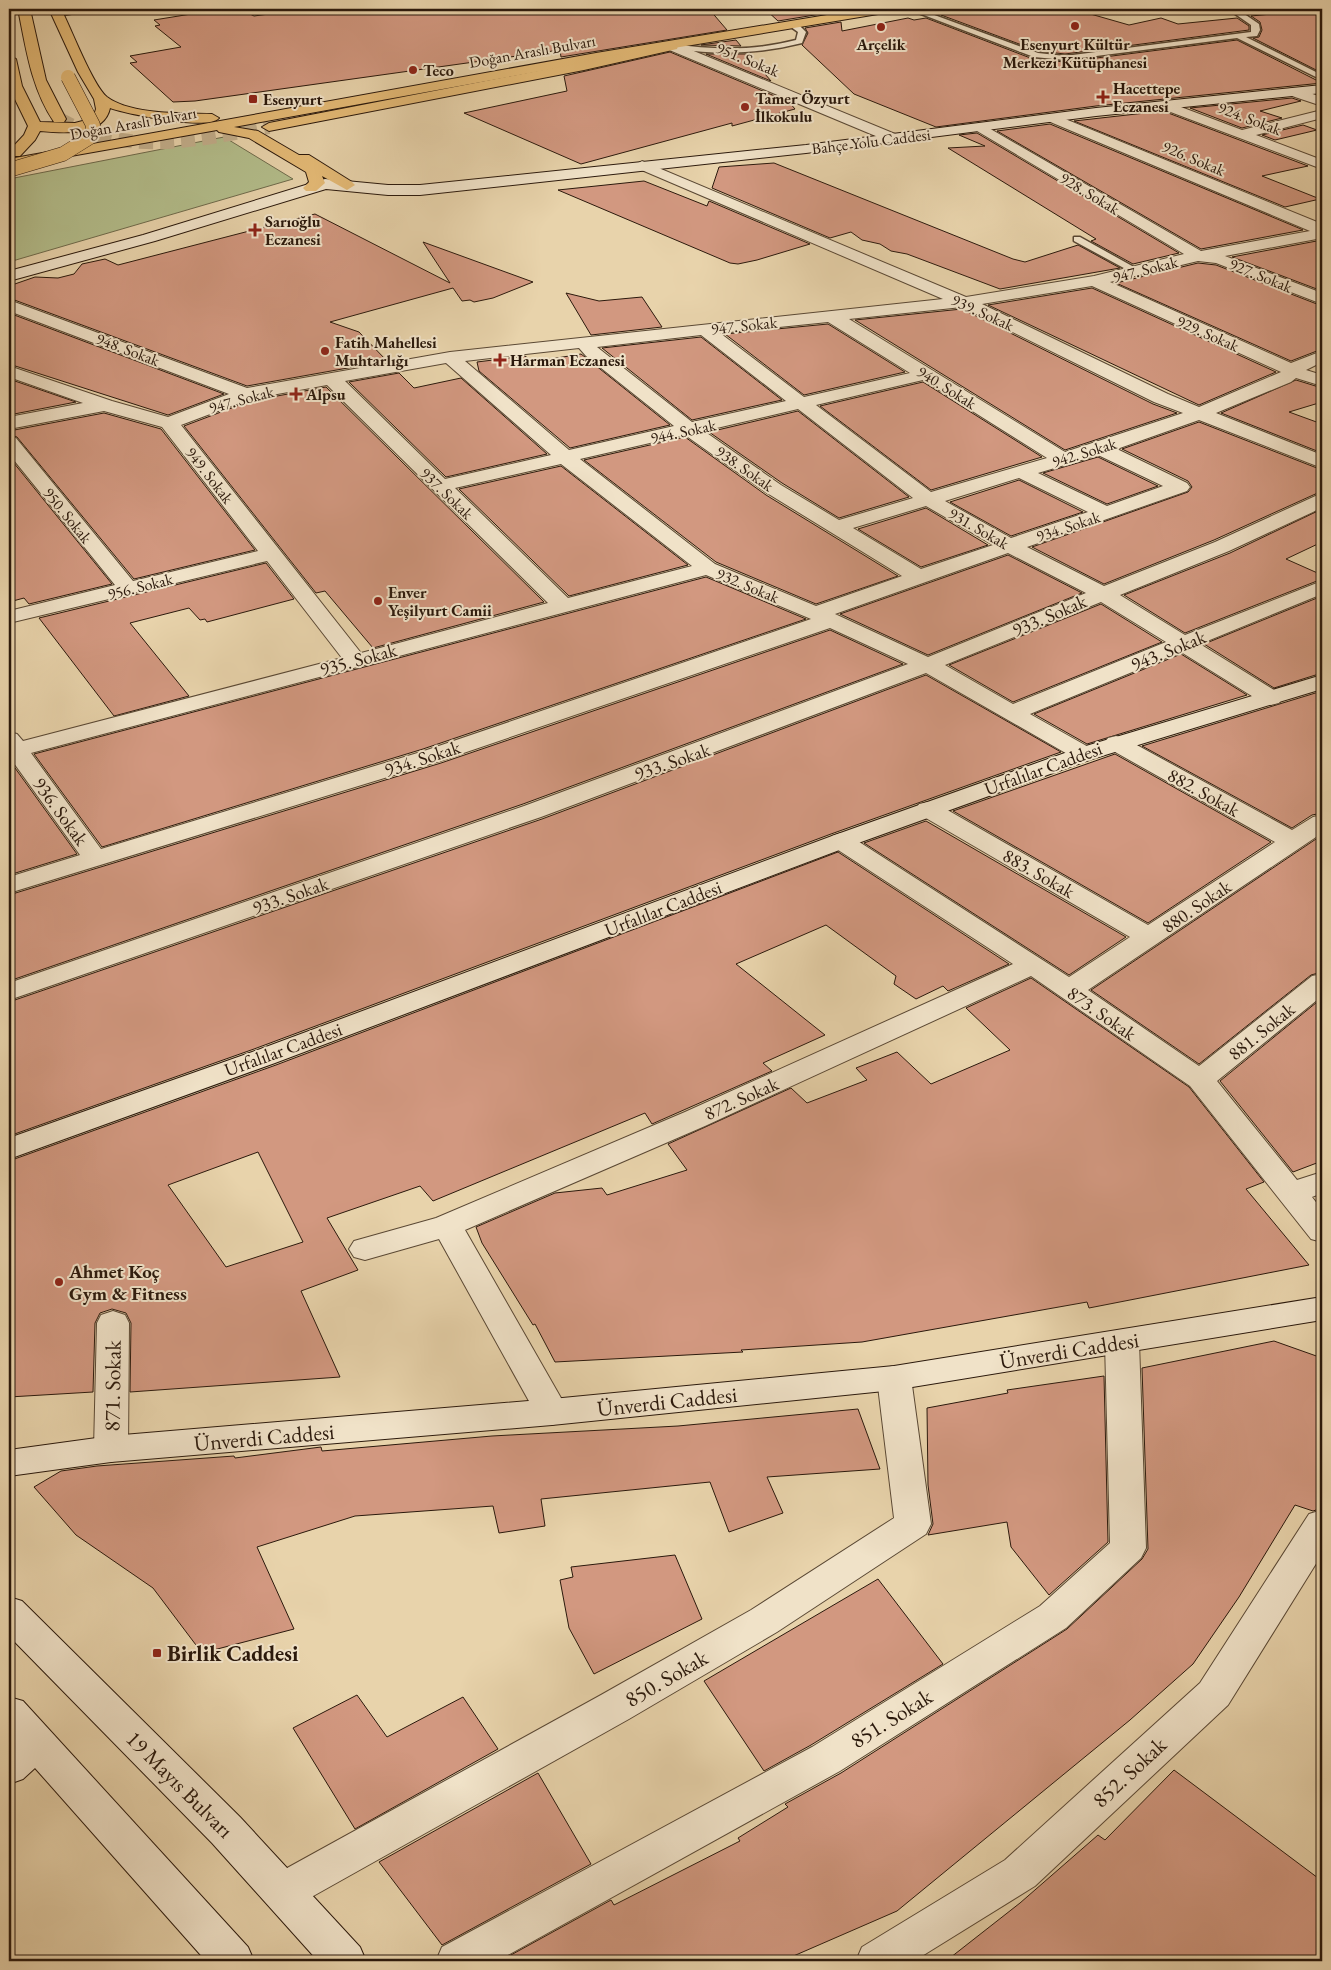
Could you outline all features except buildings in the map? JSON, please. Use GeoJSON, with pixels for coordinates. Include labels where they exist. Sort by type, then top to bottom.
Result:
{"type":"FeatureCollection","features":[{"type":"Feature","properties":{"kind":"main road"},"geometry":{"type":"LineString","coordinates":[[24,9],[33,62],[46,96],[59,119]]}},
{"type":"Feature","properties":{"kind":"main road","name":"Doğan Araslı Bulvarı"},"geometry":{"type":"LineString","coordinates":[[10,155],[833,9]]}},
{"type":"Feature","properties":{"kind":"main road","name":"Doğan Araslı Bulvarı"},"geometry":{"type":"LineString","coordinates":[[10,155],[192,130],[596,57],[672,46],[884,9]]}},
{"type":"Feature","properties":{"kind":"main road"},"geometry":{"type":"LineString","coordinates":[[53,35],[54,10]]}},
{"type":"Feature","properties":{"kind":"main road"},"geometry":{"type":"LineString","coordinates":[[36,126],[73,127],[97,122],[104,110],[101,99],[84,72],[54,10]]}},
{"type":"Feature","properties":{"kind":"main road"},"geometry":{"type":"LineString","coordinates":[[269,131],[672,46]]}},
{"type":"Feature","properties":{"kind":"main road"},"geometry":{"type":"LineString","coordinates":[[101,99],[115,107],[140,114],[212,118],[239,122],[269,131],[283,130],[685,53]]}},
{"type":"Feature","properties":{"kind":"main road"},"geometry":{"type":"LineString","coordinates":[[9,59],[15,86],[36,126]]}},
{"type":"Feature","properties":{"kind":"main road"},"geometry":{"type":"LineString","coordinates":[[9,170],[57,156],[79,146],[92,136],[93,124],[66,73]]}},
{"type":"Feature","properties":{"kind":"main road"},"geometry":{"type":"LineString","coordinates":[[10,155],[30,137],[36,126]]}},
{"type":"Feature","properties":{"kind":"main road"},"geometry":{"type":"LineString","coordinates":[[192,130],[224,129],[253,134],[313,170],[317,183],[317,197]]}},
{"type":"Feature","properties":{"kind":"main road"},"geometry":{"type":"LineString","coordinates":[[269,131],[345,194]]}},
{"type":"Feature","properties":{"kind":"street","name":"951. Sokak"},"geometry":{"type":"LineString","coordinates":[[672,46],[895,139]]}},
{"type":"Feature","properties":{"kind":"street","name":"Bahçe Yolu Caddesi"},"geometry":{"type":"LineString","coordinates":[[9,276],[149,238],[317,197],[325,184],[345,194],[420,190],[895,139],[1052,118],[1322,89]]}},
{"type":"Feature","properties":{"kind":"street"},"geometry":{"type":"LineString","coordinates":[[1294,92],[1322,102]]}},
{"type":"Feature","properties":{"kind":"street","name":"924. Sokak"},"geometry":{"type":"LineString","coordinates":[[1165,105],[1322,165]]}},
{"type":"Feature","properties":{"kind":"street"},"geometry":{"type":"LineString","coordinates":[[1242,134],[1322,114]]}},
{"type":"Feature","properties":{"kind":"street","name":"926. Sokak"},"geometry":{"type":"LineString","coordinates":[[1052,118],[1322,232]]}},
{"type":"Feature","properties":{"kind":"street","name":"928. Sokak"},"geometry":{"type":"LineString","coordinates":[[982,128],[1198,256]]}},
{"type":"Feature","properties":{"kind":"street","name":"939. Sokak"},"geometry":{"type":"LineString","coordinates":[[642,166],[964,302],[1198,414],[1322,462]]}},
{"type":"Feature","properties":{"kind":"street","name":"947. Sokak"},"geometry":{"type":"LineString","coordinates":[[169,423],[246,394],[450,357],[964,302],[1094,281],[1198,256],[1322,232]]}},
{"type":"Feature","properties":{"kind":"street","name":"927. Sokak"},"geometry":{"type":"LineString","coordinates":[[1198,256],[1219,258],[1322,300]]}},
{"type":"Feature","properties":{"kind":"street","name":"929. Sokak"},"geometry":{"type":"LineString","coordinates":[[1094,281],[1293,371],[1322,382]]}},
{"type":"Feature","properties":{"kind":"street","name":"948. Sokak"},"geometry":{"type":"LineString","coordinates":[[9,305],[246,394]]}},
{"type":"Feature","properties":{"kind":"street","name":"940. Sokak"},"geometry":{"type":"LineString","coordinates":[[831,316],[1062,458]]}},
{"type":"Feature","properties":{"kind":"street","name":"931. Sokak"},"geometry":{"type":"LineString","coordinates":[[705,330],[926,498],[1008,545],[1102,593],[1272,698]]}},
{"type":"Feature","properties":{"kind":"street","name":"938. Sokak"},"geometry":{"type":"LineString","coordinates":[[583,342],[592,352],[689,429],[774,489],[919,577]]}},
{"type":"Feature","properties":{"kind":"street","name":"942. Sokak"},"geometry":{"type":"LineString","coordinates":[[836,527],[926,498],[1100,448],[1198,414],[1285,378],[1293,371],[1322,356]]}},
{"type":"Feature","properties":{"kind":"street","name":"932. Sokak"},"geometry":{"type":"LineString","coordinates":[[450,357],[565,457],[708,568],[823,617],[928,665],[1014,712],[1084,754]]}},
{"type":"Feature","properties":{"kind":"street"},"geometry":{"type":"LineString","coordinates":[[9,371],[105,405],[169,423]]}},
{"type":"Feature","properties":{"kind":"street","name":"944. Sokak"},"geometry":{"type":"LineString","coordinates":[[439,486],[927,374]]}},
{"type":"Feature","properties":{"kind":"street","name":"937. Sokak"},"geometry":{"type":"LineString","coordinates":[[332,379],[563,606]]}},
{"type":"Feature","properties":{"kind":"street"},"geometry":{"type":"LineString","coordinates":[[9,423],[105,405]]}},
{"type":"Feature","properties":{"kind":"street","name":"949. Sokak"},"geometry":{"type":"LineString","coordinates":[[169,423],[355,660]]}},
{"type":"Feature","properties":{"kind":"street","name":"950. Sokak"},"geometry":{"type":"LineString","coordinates":[[9,442],[128,588]]}},
{"type":"Feature","properties":{"kind":"street","name":"934. Sokak"},"geometry":{"type":"LineString","coordinates":[[9,885],[432,756],[823,617],[919,577],[1008,545],[1180,488],[1100,448]]}},
{"type":"Feature","properties":{"kind":"street"},"geometry":{"type":"LineString","coordinates":[[1020,472],[1106,513]]}},
{"type":"Feature","properties":{"kind":"street","name":"933. Sokak"},"geometry":{"type":"LineString","coordinates":[[9,992],[778,724],[928,665],[1102,593],[1189,561],[1270,525],[1322,499]]}},
{"type":"Feature","properties":{"kind":"street","name":"956. Sokak"},"geometry":{"type":"LineString","coordinates":[[9,617],[271,554]]}},
{"type":"Feature","properties":{"kind":"street","name":"935. Sokak"},"geometry":{"type":"LineString","coordinates":[[11,747],[708,568]]}},
{"type":"Feature","properties":{"kind":"street","name":"943. Sokak"},"geometry":{"type":"LineString","coordinates":[[1014,712],[1322,587]]}},
{"type":"Feature","properties":{"kind":"street","name":"Urfalılar Caddesi"},"geometry":{"type":"LineString","coordinates":[[9,1149],[265,1057],[928,809],[1116,743],[1322,682]]}},
{"type":"Feature","properties":{"kind":"street","name":"882. Sokak"},"geometry":{"type":"LineString","coordinates":[[1116,743],[1293,841]]}},
{"type":"Feature","properties":{"kind":"street","name":"936. Sokak"},"geometry":{"type":"LineString","coordinates":[[11,747],[95,858]]}},
{"type":"Feature","properties":{"kind":"street","name":"883. Sokak"},"geometry":{"type":"LineString","coordinates":[[928,809],[1149,937]]}},
{"type":"Feature","properties":{"kind":"street","name":"880. Sokak"},"geometry":{"type":"LineString","coordinates":[[1069,990],[1322,822]]}},
{"type":"Feature","properties":{"kind":"street","name":"873. Sokak"},"geometry":{"type":"LineString","coordinates":[[841,841],[1033,965],[1200,1080],[1322,1231]]}},
{"type":"Feature","properties":{"kind":"street","name":"872. Sokak"},"geometry":{"type":"LineString","coordinates":[[365,1249],[447,1226],[695,1119],[1033,965]]}},
{"type":"Feature","properties":{"kind":"street","name":"881. Sokak"},"geometry":{"type":"LineString","coordinates":[[1200,1080],[1322,982]]}},
{"type":"Feature","properties":{"kind":"street"},"geometry":{"type":"LineString","coordinates":[[1293,1193],[1322,1182]]}},
{"type":"Feature","properties":{"kind":"street"},"geometry":{"type":"LineString","coordinates":[[447,1226],[552,1412]]}},
{"type":"Feature","properties":{"kind":"street","name":"Ünverdi Caddesi"},"geometry":{"type":"LineString","coordinates":[[9,1463],[112,1450],[552,1412],[894,1378],[1322,1308]]}},
{"type":"Feature","properties":{"kind":"street","name":"871. Sokak"},"geometry":{"type":"LineString","coordinates":[[112,1450],[113,1323]]}},
{"type":"Feature","properties":{"kind":"street","name":"851. Sokak"},"geometry":{"type":"LineString","coordinates":[[457,1961],[826,1759],[1053,1617],[1128,1548],[1122,1342]]}},
{"type":"Feature","properties":{"kind":"street","name":"850. Sokak"},"geometry":{"type":"LineString","coordinates":[[284,1891],[616,1707],[764,1621],[913,1524],[894,1378]]}},
{"type":"Feature","properties":{"kind":"street","name":"852. Sokak"},"geometry":{"type":"LineString","coordinates":[[877,1961],[1020,1873],[1214,1694],[1322,1524]]}},
{"type":"Feature","properties":{"kind":"street","name":"19 Mayıs Bulvarı"},"geometry":{"type":"LineString","coordinates":[[9,1612],[284,1891],[346,1961]]}},
{"type":"Feature","properties":{"kind":"street"},"geometry":{"type":"LineString","coordinates":[[9,1713],[22,1755],[134,1849],[233,1961]]}},
{"type":"Feature","properties":{"kind":"lane"},"geometry":{"type":"LineString","coordinates":[[54,10],[90,9]]}},
{"type":"Feature","properties":{"kind":"lane"},"geometry":{"type":"LineString","coordinates":[[912,9],[1037,55],[1050,57],[1072,57],[1254,34],[1256,27],[1252,21],[1232,9]]}},
{"type":"Feature","properties":{"kind":"lane"},"geometry":{"type":"LineString","coordinates":[[672,46],[728,53],[762,49],[799,41],[802,32],[794,25]]}},
{"type":"Feature","properties":{"kind":"lane"},"geometry":{"type":"LineString","coordinates":[[1240,36],[1322,78]]}},
{"type":"Feature","properties":{"kind":"lane"},"geometry":{"type":"LineString","coordinates":[[1077,239],[1136,271]]}},
{"type":"Feature","properties":{"kind":"green space"},"geometry":{"type":"Polygon","coordinates":[[[224,137],[293,179],[9,262],[9,179],[224,137]]]}},
{"type":"Feature","properties":{"kind":"tunnel"},"geometry":{"type":"LineString","coordinates":[[59,119],[85,131],[136,142],[188,140],[269,127]]}},
{"type":"Feature","properties":{"kind":"place","name":"Esenyurt Kültür Merkezi Kütüphanesi"},"geometry":{"type":"Point","coordinates":[1075,26]}},
{"type":"Feature","properties":{"kind":"place","name":"Arçelik"},"geometry":{"type":"Point","coordinates":[881,27]}},
{"type":"Feature","properties":{"kind":"place","name":"Teco"},"geometry":{"type":"Point","coordinates":[413,70]}},
{"type":"Feature","properties":{"kind":"place","name":"Hacettepe Eczanesi"},"geometry":{"type":"Point","coordinates":[1103,97]}},
{"type":"Feature","properties":{"kind":"place","name":"Esenyurt"},"geometry":{"type":"Point","coordinates":[253,99]}},
{"type":"Feature","properties":{"kind":"place","name":"Tamer Özyurt İlkokulu"},"geometry":{"type":"Point","coordinates":[745,107]}},
{"type":"Feature","properties":{"kind":"place","name":"Sarıoğlu Eczanesi"},"geometry":{"type":"Point","coordinates":[255,230]}},
{"type":"Feature","properties":{"kind":"place","name":"Fatih Mahellesi Muhtarlığı"},"geometry":{"type":"Point","coordinates":[325,351]}},
{"type":"Feature","properties":{"kind":"place","name":"Harman Eczanesi"},"geometry":{"type":"Point","coordinates":[500,360]}},
{"type":"Feature","properties":{"kind":"place","name":"Alpsu"},"geometry":{"type":"Point","coordinates":[296,394]}},
{"type":"Feature","properties":{"kind":"place","name":"Enver Yeşilyurt Camii"},"geometry":{"type":"Point","coordinates":[378,601]}},
{"type":"Feature","properties":{"kind":"place","name":"Ahmet Koç Gym & Fitness"},"geometry":{"type":"Point","coordinates":[59,1282]}},
{"type":"Feature","properties":{"kind":"place","name":"Birlik Caddesi"},"geometry":{"type":"Point","coordinates":[157,1653]}}]}
